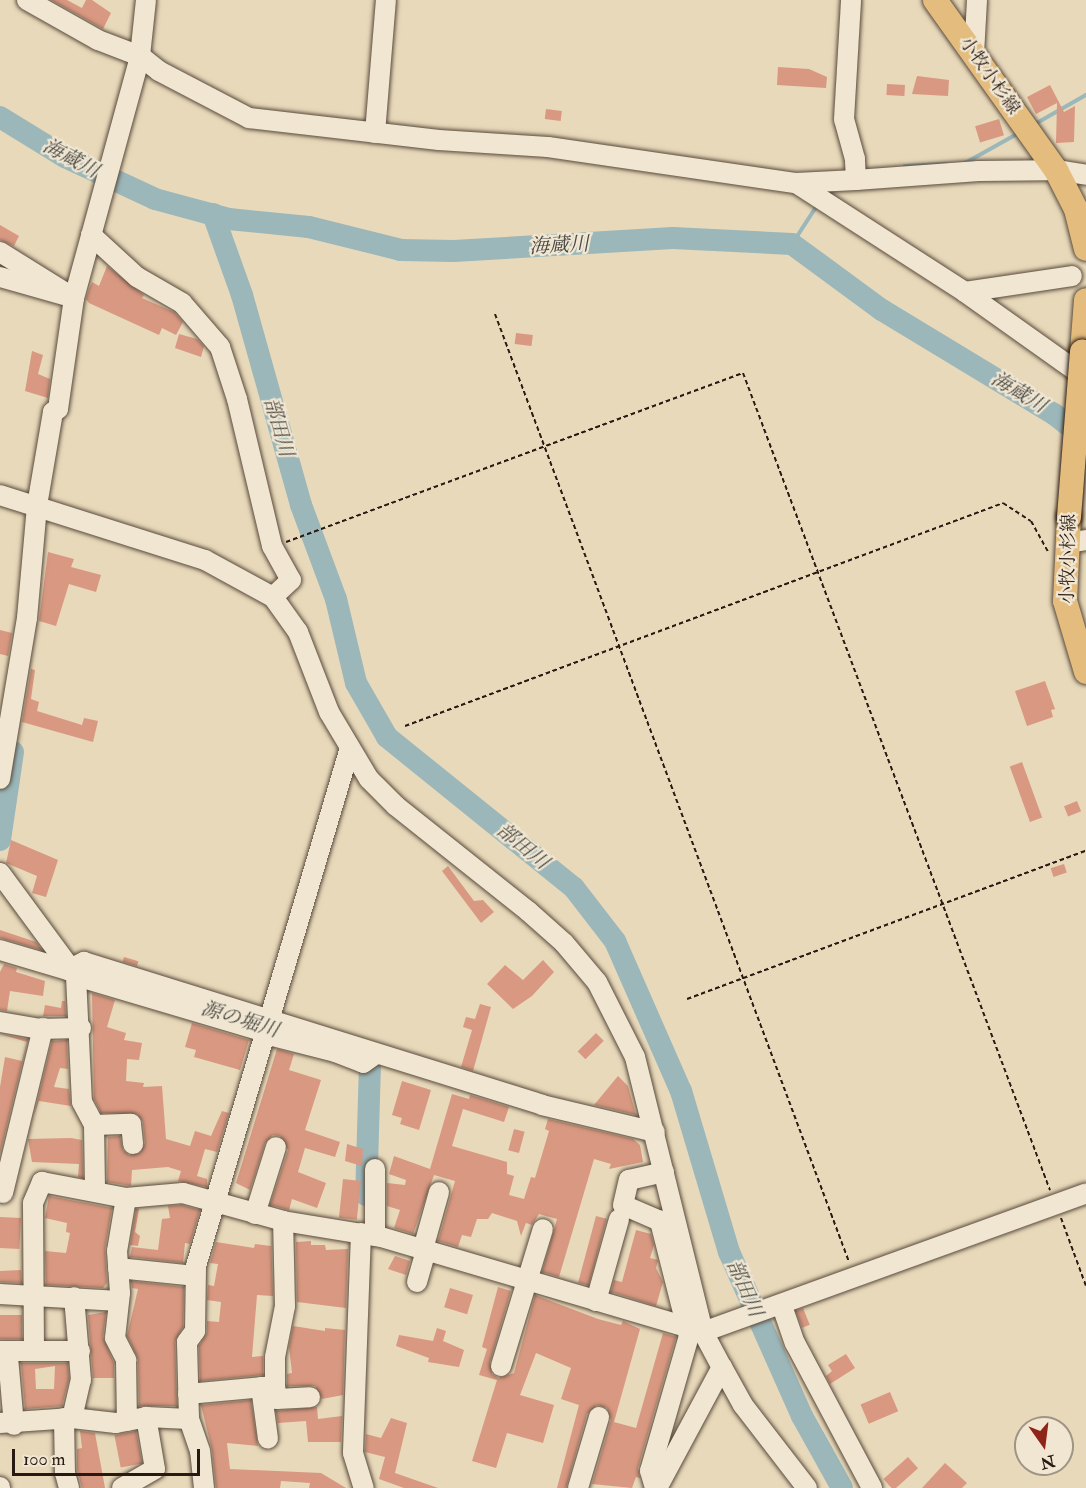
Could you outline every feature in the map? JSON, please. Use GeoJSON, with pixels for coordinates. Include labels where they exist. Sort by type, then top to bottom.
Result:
{"type":"FeatureCollection","features":[{"type":"Feature","properties":{"kind":"main road","name":"小牧小杉線"},"geometry":{"type":"LineString","coordinates":[[935,0],[1057,171],[1069,194],[1086,249]]}},
{"type":"Feature","properties":{"kind":"main road","name":"小牧小杉線"},"geometry":{"type":"LineString","coordinates":[[1086,300],[1069,517],[1076,542],[1065,577],[1070,622],[1086,672]]}},
{"type":"Feature","properties":{"kind":"street"},"geometry":{"type":"LineString","coordinates":[[27,0],[98,40],[140,56],[159,71],[249,118],[375,133],[548,147],[796,183],[1057,171],[1086,175]]}},
{"type":"Feature","properties":{"kind":"street"},"geometry":{"type":"LineString","coordinates":[[0,779],[27,618],[37,506],[53,412],[58,410],[74,298],[140,56],[146,0]]}},
{"type":"Feature","properties":{"kind":"street"},"geometry":{"type":"LineString","coordinates":[[375,133],[386,0]]}},
{"type":"Feature","properties":{"kind":"street"},"geometry":{"type":"LineString","coordinates":[[851,0],[844,119],[855,159],[856,180]]}},
{"type":"Feature","properties":{"kind":"street"},"geometry":{"type":"LineString","coordinates":[[974,54],[977,0]]}},
{"type":"Feature","properties":{"kind":"street"},"geometry":{"type":"LineString","coordinates":[[796,183],[965,292],[1086,378]]}},
{"type":"Feature","properties":{"kind":"street"},"geometry":{"type":"LineString","coordinates":[[92,234],[106,245],[128,270],[182,303],[220,347],[237,399],[272,546],[291,580],[273,597]]}},
{"type":"Feature","properties":{"kind":"street"},"geometry":{"type":"LineString","coordinates":[[0,252],[74,298]]}},
{"type":"Feature","properties":{"kind":"street"},"geometry":{"type":"LineString","coordinates":[[965,292],[1072,276]]}},
{"type":"Feature","properties":{"kind":"street"},"geometry":{"type":"LineString","coordinates":[[0,277],[74,298]]}},
{"type":"Feature","properties":{"kind":"street"},"geometry":{"type":"LineString","coordinates":[[0,495],[206,560],[273,597],[298,632],[329,712],[349,751],[396,806],[528,911],[587,969],[609,1003],[635,1057],[664,1172],[695,1330]]}},
{"type":"Feature","properties":{"kind":"street"},"geometry":{"type":"LineString","coordinates":[[204,1488],[200,1452],[189,1419],[188,1342],[195,1331],[195,1276],[213,1202],[349,751]]}},
{"type":"Feature","properties":{"kind":"street"},"geometry":{"type":"LineString","coordinates":[[0,873],[77,970],[81,1028],[82,1102],[94,1125],[95,1190]]}},
{"type":"Feature","properties":{"kind":"street"},"geometry":{"type":"LineString","coordinates":[[0,950],[77,970],[369,1059],[655,1132]]}},
{"type":"Feature","properties":{"kind":"street"},"geometry":{"type":"LineString","coordinates":[[0,1022],[43,1028],[81,1028]]}},
{"type":"Feature","properties":{"kind":"street"},"geometry":{"type":"LineString","coordinates":[[33,1203],[2,1193],[43,1028]]}},
{"type":"Feature","properties":{"kind":"street"},"geometry":{"type":"LineString","coordinates":[[94,1125],[131,1124],[133,1144]]}},
{"type":"Feature","properties":{"kind":"street"},"geometry":{"type":"LineString","coordinates":[[255,1214],[276,1147]]}},
{"type":"Feature","properties":{"kind":"street"},"geometry":{"type":"LineString","coordinates":[[364,1488],[354,1453],[368,1234],[375,1169]]}},
{"type":"Feature","properties":{"kind":"street"},"geometry":{"type":"LineString","coordinates":[[664,1172],[629,1180],[623,1205],[660,1221],[695,1330],[722,1367],[743,1405],[807,1488]]}},
{"type":"Feature","properties":{"kind":"street"},"geometry":{"type":"LineString","coordinates":[[34,1350],[33,1203],[42,1182],[95,1190],[126,1198],[183,1193],[283,1221],[368,1234],[695,1330],[734,1323],[1086,1193]]}},
{"type":"Feature","properties":{"kind":"street"},"geometry":{"type":"LineString","coordinates":[[417,1282],[439,1192]]}},
{"type":"Feature","properties":{"kind":"street"},"geometry":{"type":"LineString","coordinates":[[125,1487],[155,1469],[136,1419],[126,1360],[115,1338],[118,1301],[117,1251],[126,1198]]}},
{"type":"Feature","properties":{"kind":"street"},"geometry":{"type":"LineString","coordinates":[[596,1301],[619,1219]]}},
{"type":"Feature","properties":{"kind":"street"},"geometry":{"type":"LineString","coordinates":[[268,1439],[268,1387],[285,1306],[283,1221]]}},
{"type":"Feature","properties":{"kind":"street"},"geometry":{"type":"LineString","coordinates":[[501,1366],[543,1229]]}},
{"type":"Feature","properties":{"kind":"street"},"geometry":{"type":"LineString","coordinates":[[118,1268],[195,1276]]}},
{"type":"Feature","properties":{"kind":"street"},"geometry":{"type":"LineString","coordinates":[[0,1294],[34,1293],[118,1301]]}},
{"type":"Feature","properties":{"kind":"street"},"geometry":{"type":"LineString","coordinates":[[69,1488],[64,1466],[68,1418],[81,1380],[74,1297]]}},
{"type":"Feature","properties":{"kind":"street"},"geometry":{"type":"LineString","coordinates":[[776,1308],[872,1488]]}},
{"type":"Feature","properties":{"kind":"street"},"geometry":{"type":"LineString","coordinates":[[656,1488],[650,1471],[689,1336],[695,1330]]}},
{"type":"Feature","properties":{"kind":"street"},"geometry":{"type":"LineString","coordinates":[[80,1351],[34,1350],[4,1354],[7,1424],[68,1418],[100,1423],[136,1419],[189,1419]]}},
{"type":"Feature","properties":{"kind":"street"},"geometry":{"type":"LineString","coordinates":[[656,1488],[722,1367]]}},
{"type":"Feature","properties":{"kind":"street"},"geometry":{"type":"LineString","coordinates":[[188,1394],[268,1387]]}},
{"type":"Feature","properties":{"kind":"street"},"geometry":{"type":"LineString","coordinates":[[268,1387],[277,1399],[310,1397]]}},
{"type":"Feature","properties":{"kind":"street"},"geometry":{"type":"LineString","coordinates":[[578,1488],[599,1417]]}},
{"type":"Feature","properties":{"kind":"path"},"geometry":{"type":"LineString","coordinates":[[495,314],[542,446],[746,978],[856,1279]]}},
{"type":"Feature","properties":{"kind":"path"},"geometry":{"type":"LineString","coordinates":[[286,542],[743,373],[945,903],[1086,1286]]}},
{"type":"Feature","properties":{"kind":"path"},"geometry":{"type":"LineString","coordinates":[[405,726],[1003,503],[1031,521],[1065,577]]}},
{"type":"Feature","properties":{"kind":"path"},"geometry":{"type":"LineString","coordinates":[[687,999],[1086,851]]}},
{"type":"Feature","properties":{"kind":"building"},"geometry":{"type":"Polygon","coordinates":[[[51,0],[67,0],[82,8],[86,0],[92,0],[111,13],[103,29],[51,0]]]}},
{"type":"Feature","properties":{"kind":"building"},"geometry":{"type":"Polygon","coordinates":[[[778,67],[809,69],[827,77],[826,88],[777,85],[778,67]]]}},
{"type":"Feature","properties":{"kind":"building"},"geometry":{"type":"Polygon","coordinates":[[[917,76],[949,80],[948,96],[912,94],[917,76]]]}},
{"type":"Feature","properties":{"kind":"building"},"geometry":{"type":"Polygon","coordinates":[[[887,84],[905,85],[904,96],[886,95],[887,84]]]}},
{"type":"Feature","properties":{"kind":"building"},"geometry":{"type":"Polygon","coordinates":[[[1050,85],[1064,112],[1075,106],[1074,142],[1056,143],[1057,103],[1036,114],[1027,97],[1050,85]]]}},
{"type":"Feature","properties":{"kind":"building"},"geometry":{"type":"Polygon","coordinates":[[[546,109],[562,111],[561,121],[545,119],[546,109]]]}},
{"type":"Feature","properties":{"kind":"building"},"geometry":{"type":"Polygon","coordinates":[[[999,119],[1004,135],[980,143],[975,126],[999,119]]]}},
{"type":"Feature","properties":{"kind":"building"},"geometry":{"type":"Polygon","coordinates":[[[0,225],[19,236],[14,246],[0,240],[0,225]]]}},
{"type":"Feature","properties":{"kind":"building"},"geometry":{"type":"Polygon","coordinates":[[[107,266],[144,295],[142,298],[174,312],[183,322],[176,335],[162,328],[159,335],[89,303],[86,299],[92,282],[99,286],[107,266]]]}},
{"type":"Feature","properties":{"kind":"building"},"geometry":{"type":"Polygon","coordinates":[[[516,333],[533,335],[532,346],[515,344],[516,333]]]}},
{"type":"Feature","properties":{"kind":"building"},"geometry":{"type":"Polygon","coordinates":[[[179,334],[197,339],[204,346],[201,357],[175,348],[179,334]]]}},
{"type":"Feature","properties":{"kind":"building"},"geometry":{"type":"Polygon","coordinates":[[[32,351],[43,355],[38,374],[50,379],[48,398],[25,391],[32,351]]]}},
{"type":"Feature","properties":{"kind":"building"},"geometry":{"type":"Polygon","coordinates":[[[48,552],[74,559],[71,567],[101,575],[96,592],[69,584],[56,626],[39,621],[48,552]]]}},
{"type":"Feature","properties":{"kind":"building"},"geometry":{"type":"Polygon","coordinates":[[[0,630],[12,633],[8,656],[0,654],[0,630]]]}},
{"type":"Feature","properties":{"kind":"building"},"geometry":{"type":"Polygon","coordinates":[[[31,669],[35,670],[31,699],[39,702],[37,711],[82,725],[84,718],[98,721],[93,742],[22,722],[31,669]]]}},
{"type":"Feature","properties":{"kind":"building"},"geometry":{"type":"Polygon","coordinates":[[[1045,681],[1055,709],[1051,710],[1053,717],[1027,726],[1015,691],[1045,681]]]}},
{"type":"Feature","properties":{"kind":"building"},"geometry":{"type":"Polygon","coordinates":[[[1022,762],[1042,817],[1030,822],[1010,766],[1022,762]]]}},
{"type":"Feature","properties":{"kind":"building"},"geometry":{"type":"Polygon","coordinates":[[[1077,801],[1081,811],[1068,816],[1064,806],[1077,801]]]}},
{"type":"Feature","properties":{"kind":"building"},"geometry":{"type":"Polygon","coordinates":[[[11,840],[58,860],[46,897],[32,893],[37,876],[6,863],[11,840]]]}},
{"type":"Feature","properties":{"kind":"building"},"geometry":{"type":"Polygon","coordinates":[[[1064,864],[1067,873],[1053,877],[1051,868],[1064,864]]]}},
{"type":"Feature","properties":{"kind":"building"},"geometry":{"type":"Polygon","coordinates":[[[448,866],[474,901],[483,900],[494,912],[481,923],[442,871],[448,866]]]}},
{"type":"Feature","properties":{"kind":"building"},"geometry":{"type":"Polygon","coordinates":[[[0,930],[36,942],[42,950],[0,938],[0,930]]]}},
{"type":"Feature","properties":{"kind":"building"},"geometry":{"type":"Polygon","coordinates":[[[124,957],[138,961],[137,966],[123,962],[124,957]]]}},
{"type":"Feature","properties":{"kind":"building"},"geometry":{"type":"Polygon","coordinates":[[[543,960],[554,972],[532,996],[513,1009],[487,984],[505,965],[523,980],[543,960]]]}},
{"type":"Feature","properties":{"kind":"building"},"geometry":{"type":"Polygon","coordinates":[[[4,964],[17,968],[16,972],[45,981],[43,996],[10,991],[7,1011],[0,1010],[0,972],[4,964]]]}},
{"type":"Feature","properties":{"kind":"building"},"geometry":{"type":"Polygon","coordinates":[[[92,993],[115,1000],[107,1027],[126,1033],[124,1040],[142,1043],[139,1060],[127,1059],[126,1081],[144,1083],[143,1087],[162,1086],[166,1139],[190,1146],[195,1131],[211,1136],[222,1111],[229,1113],[217,1152],[205,1149],[197,1176],[207,1179],[207,1187],[178,1181],[181,1171],[168,1167],[132,1170],[131,1186],[107,1182],[108,1137],[120,1136],[123,1150],[129,1155],[140,1153],[145,1143],[143,1122],[137,1114],[101,1113],[94,1099],[92,993]]]}},
{"type":"Feature","properties":{"kind":"building"},"geometry":{"type":"Polygon","coordinates":[[[62,1001],[65,1001],[66,1016],[43,1016],[45,1005],[61,1008],[62,1001]]]}},
{"type":"Feature","properties":{"kind":"building"},"geometry":{"type":"Polygon","coordinates":[[[480,1004],[491,1007],[473,1071],[461,1067],[472,1030],[463,1027],[466,1017],[475,1019],[480,1004]]]}},
{"type":"Feature","properties":{"kind":"building"},"geometry":{"type":"Polygon","coordinates":[[[192,1023],[249,1040],[240,1070],[194,1057],[196,1050],[185,1047],[192,1023]]]}},
{"type":"Feature","properties":{"kind":"building"},"geometry":{"type":"Polygon","coordinates":[[[596,1033],[604,1041],[585,1059],[578,1051],[596,1033]]]}},
{"type":"Feature","properties":{"kind":"building"},"geometry":{"type":"Polygon","coordinates":[[[0,1034],[28,1039],[0,1154],[0,1087],[5,1057],[22,1061],[27,1042],[0,1034]]]}},
{"type":"Feature","properties":{"kind":"building"},"geometry":{"type":"Polygon","coordinates":[[[67,1040],[68,1069],[60,1068],[54,1087],[69,1089],[71,1106],[39,1101],[34,1115],[52,1041],[67,1040]]]}},
{"type":"Feature","properties":{"kind":"building"},"geometry":{"type":"Polygon","coordinates":[[[277,1049],[294,1054],[289,1070],[321,1080],[305,1130],[340,1142],[335,1157],[305,1148],[298,1172],[326,1183],[317,1208],[292,1199],[289,1210],[270,1205],[288,1150],[280,1136],[273,1135],[265,1143],[250,1190],[236,1183],[277,1049]]]}},
{"type":"Feature","properties":{"kind":"building"},"geometry":{"type":"Polygon","coordinates":[[[618,1076],[628,1086],[636,1115],[594,1105],[618,1076]]]}},
{"type":"Feature","properties":{"kind":"building"},"geometry":{"type":"Polygon","coordinates":[[[402,1081],[431,1090],[419,1130],[400,1124],[402,1118],[392,1115],[402,1081]]]}},
{"type":"Feature","properties":{"kind":"building"},"geometry":{"type":"Polygon","coordinates":[[[452,1094],[469,1099],[470,1095],[509,1107],[504,1122],[463,1109],[452,1146],[507,1162],[507,1174],[514,1176],[509,1195],[524,1199],[531,1177],[535,1178],[549,1131],[545,1129],[548,1119],[633,1139],[640,1145],[643,1162],[609,1169],[611,1164],[594,1159],[559,1277],[542,1272],[557,1219],[539,1214],[532,1225],[526,1223],[521,1236],[517,1221],[492,1213],[488,1219],[477,1219],[471,1237],[462,1235],[458,1247],[438,1241],[455,1181],[434,1175],[413,1234],[394,1228],[400,1210],[387,1206],[387,1183],[405,1185],[406,1180],[389,1174],[394,1156],[430,1169],[452,1094]]]}},
{"type":"Feature","properties":{"kind":"building"},"geometry":{"type":"Polygon","coordinates":[[[514,1129],[525,1132],[519,1153],[508,1150],[514,1129]]]}},
{"type":"Feature","properties":{"kind":"building"},"geometry":{"type":"Polygon","coordinates":[[[28,1139],[82,1140],[83,1178],[78,1177],[79,1164],[32,1162],[28,1139]]]}},
{"type":"Feature","properties":{"kind":"building"},"geometry":{"type":"Polygon","coordinates":[[[347,1144],[363,1149],[362,1166],[345,1161],[347,1144]]]}},
{"type":"Feature","properties":{"kind":"building"},"geometry":{"type":"Polygon","coordinates":[[[343,1179],[361,1181],[357,1220],[339,1218],[343,1179]]]}},
{"type":"Feature","properties":{"kind":"building"},"geometry":{"type":"Polygon","coordinates":[[[49,1196],[112,1208],[105,1249],[107,1283],[103,1288],[46,1285],[45,1251],[66,1253],[70,1233],[66,1232],[67,1223],[45,1218],[49,1196]]]}},
{"type":"Feature","properties":{"kind":"building"},"geometry":{"type":"Polygon","coordinates":[[[182,1205],[200,1210],[190,1244],[185,1243],[183,1263],[130,1257],[132,1247],[158,1250],[162,1219],[170,1218],[168,1206],[182,1205]]]}},
{"type":"Feature","properties":{"kind":"building"},"geometry":{"type":"Polygon","coordinates":[[[136,1209],[139,1209],[135,1232],[140,1236],[138,1246],[130,1245],[136,1209]]]}},
{"type":"Feature","properties":{"kind":"building"},"geometry":{"type":"Polygon","coordinates":[[[596,1216],[607,1219],[589,1285],[578,1283],[596,1216]]]}},
{"type":"Feature","properties":{"kind":"building"},"geometry":{"type":"Polygon","coordinates":[[[0,1217],[21,1218],[19,1249],[0,1248],[0,1217]]]}},
{"type":"Feature","properties":{"kind":"building"},"geometry":{"type":"Polygon","coordinates":[[[636,1230],[651,1234],[654,1245],[650,1258],[658,1260],[656,1268],[663,1282],[656,1306],[611,1292],[614,1280],[622,1282],[636,1230]]]}},
{"type":"Feature","properties":{"kind":"building"},"geometry":{"type":"Polygon","coordinates":[[[271,1232],[273,1296],[257,1295],[252,1357],[263,1356],[263,1375],[200,1381],[199,1346],[207,1332],[207,1321],[219,1322],[221,1302],[207,1300],[208,1285],[214,1286],[218,1264],[210,1263],[216,1242],[254,1248],[255,1244],[271,1246],[271,1232]]]}},
{"type":"Feature","properties":{"kind":"building"},"geometry":{"type":"Polygon","coordinates":[[[311,1241],[311,1245],[325,1245],[326,1250],[348,1249],[346,1308],[297,1302],[296,1242],[311,1241]]]}},
{"type":"Feature","properties":{"kind":"building"},"geometry":{"type":"Polygon","coordinates":[[[395,1256],[410,1261],[406,1275],[388,1269],[395,1256]]]}},
{"type":"Feature","properties":{"kind":"building"},"geometry":{"type":"Polygon","coordinates":[[[21,1270],[22,1283],[0,1282],[0,1271],[21,1270]]]}},
{"type":"Feature","properties":{"kind":"building"},"geometry":{"type":"Polygon","coordinates":[[[131,1281],[184,1287],[183,1327],[175,1342],[177,1406],[139,1406],[138,1359],[127,1336],[138,1289],[132,1288],[131,1281]]]}},
{"type":"Feature","properties":{"kind":"building"},"geometry":{"type":"Polygon","coordinates":[[[498,1287],[511,1291],[490,1362],[492,1374],[498,1378],[514,1373],[535,1295],[598,1319],[621,1325],[623,1321],[640,1329],[614,1422],[636,1428],[663,1333],[676,1337],[638,1468],[640,1478],[636,1477],[632,1488],[592,1484],[611,1420],[607,1408],[597,1405],[587,1414],[566,1488],[557,1488],[579,1405],[561,1399],[571,1368],[536,1353],[520,1395],[554,1405],[543,1443],[507,1433],[496,1468],[472,1461],[497,1380],[479,1375],[487,1349],[482,1347],[498,1287]]]}},
{"type":"Feature","properties":{"kind":"building"},"geometry":{"type":"Polygon","coordinates":[[[450,1288],[473,1295],[467,1314],[444,1307],[450,1288]]]}},
{"type":"Feature","properties":{"kind":"building"},"geometry":{"type":"Polygon","coordinates":[[[803,1308],[810,1325],[802,1328],[796,1311],[803,1308]]]}},
{"type":"Feature","properties":{"kind":"building"},"geometry":{"type":"Polygon","coordinates":[[[106,1312],[103,1337],[114,1363],[114,1378],[93,1378],[88,1315],[106,1312]]]}},
{"type":"Feature","properties":{"kind":"building"},"geometry":{"type":"Polygon","coordinates":[[[0,1315],[22,1315],[22,1339],[0,1339],[0,1315]]]}},
{"type":"Feature","properties":{"kind":"building"},"geometry":{"type":"Polygon","coordinates":[[[293,1326],[325,1331],[325,1328],[345,1330],[343,1395],[322,1399],[315,1386],[287,1386],[287,1374],[292,1373],[289,1347],[293,1326]]]}},
{"type":"Feature","properties":{"kind":"building"},"geometry":{"type":"Polygon","coordinates":[[[437,1328],[446,1331],[443,1341],[464,1350],[459,1367],[428,1362],[429,1358],[396,1346],[399,1335],[433,1341],[437,1328]]]}},
{"type":"Feature","properties":{"kind":"building"},"geometry":{"type":"Polygon","coordinates":[[[846,1354],[855,1368],[830,1384],[826,1376],[832,1371],[828,1365],[846,1354]]]}},
{"type":"Feature","properties":{"kind":"building"},"geometry":{"type":"Polygon","coordinates":[[[21,1363],[68,1363],[69,1379],[62,1406],[25,1409],[21,1363]],[[55,1366],[35,1369],[36,1389],[54,1389],[55,1366]]]}},
{"type":"Feature","properties":{"kind":"building"},"geometry":{"type":"Polygon","coordinates":[[[890,1392],[898,1411],[869,1424],[861,1405],[890,1392]]]}},
{"type":"Feature","properties":{"kind":"building"},"geometry":{"type":"Polygon","coordinates":[[[251,1400],[258,1446],[227,1443],[230,1469],[321,1473],[346,1488],[309,1488],[310,1483],[281,1481],[280,1488],[216,1488],[212,1450],[201,1405],[251,1400]]]}},
{"type":"Feature","properties":{"kind":"building"},"geometry":{"type":"Polygon","coordinates":[[[317,1407],[318,1419],[342,1416],[341,1442],[308,1442],[306,1421],[278,1423],[276,1411],[317,1407]]]}},
{"type":"Feature","properties":{"kind":"building"},"geometry":{"type":"Polygon","coordinates":[[[391,1418],[407,1423],[395,1473],[438,1488],[404,1488],[379,1479],[385,1457],[365,1452],[366,1434],[381,1438],[391,1418]]]}},
{"type":"Feature","properties":{"kind":"building"},"geometry":{"type":"Polygon","coordinates":[[[80,1431],[95,1433],[105,1488],[82,1488],[77,1469],[77,1449],[82,1448],[80,1431]]]}},
{"type":"Feature","properties":{"kind":"building"},"geometry":{"type":"Polygon","coordinates":[[[136,1431],[142,1463],[121,1468],[114,1435],[136,1431]]]}},
{"type":"Feature","properties":{"kind":"building"},"geometry":{"type":"Polygon","coordinates":[[[908,1457],[918,1468],[896,1488],[892,1488],[883,1479],[908,1457]]]}},
{"type":"Feature","properties":{"kind":"building"},"geometry":{"type":"Polygon","coordinates":[[[945,1463],[967,1483],[962,1488],[922,1488],[945,1463]]]}},
{"type":"Feature","properties":{"kind":"waterway"},"geometry":{"type":"LineString","coordinates":[[1035,124],[1086,95]]}},
{"type":"Feature","properties":{"kind":"waterway","name":"海蔵川"},"geometry":{"type":"LineString","coordinates":[[0,117],[65,157],[155,199],[229,219],[309,227],[401,250],[454,251],[673,238],[792,244],[882,310],[1054,414],[1086,439]]}},
{"type":"Feature","properties":{"kind":"waterway"},"geometry":{"type":"LineString","coordinates":[[965,163],[1017,134]]}},
{"type":"Feature","properties":{"kind":"waterway"},"geometry":{"type":"LineString","coordinates":[[905,166],[946,164]]}},
{"type":"Feature","properties":{"kind":"waterway"},"geometry":{"type":"LineString","coordinates":[[792,244],[816,207]]}},
{"type":"Feature","properties":{"kind":"waterway","name":"部田川"},"geometry":{"type":"LineString","coordinates":[[213,214],[242,295],[301,505],[336,599],[356,683],[387,737],[574,888],[615,941],[681,1091],[729,1252],[802,1416],[842,1488]]}},
{"type":"Feature","properties":{"kind":"waterway","name":"源の堀川"},"geometry":{"type":"LineString","coordinates":[[0,840],[13,752]]}},
{"type":"Feature","properties":{"kind":"waterway","name":"源の堀川"},"geometry":{"type":"LineString","coordinates":[[349,1052],[364,1056],[370,1064],[366,1195]]}}]}
